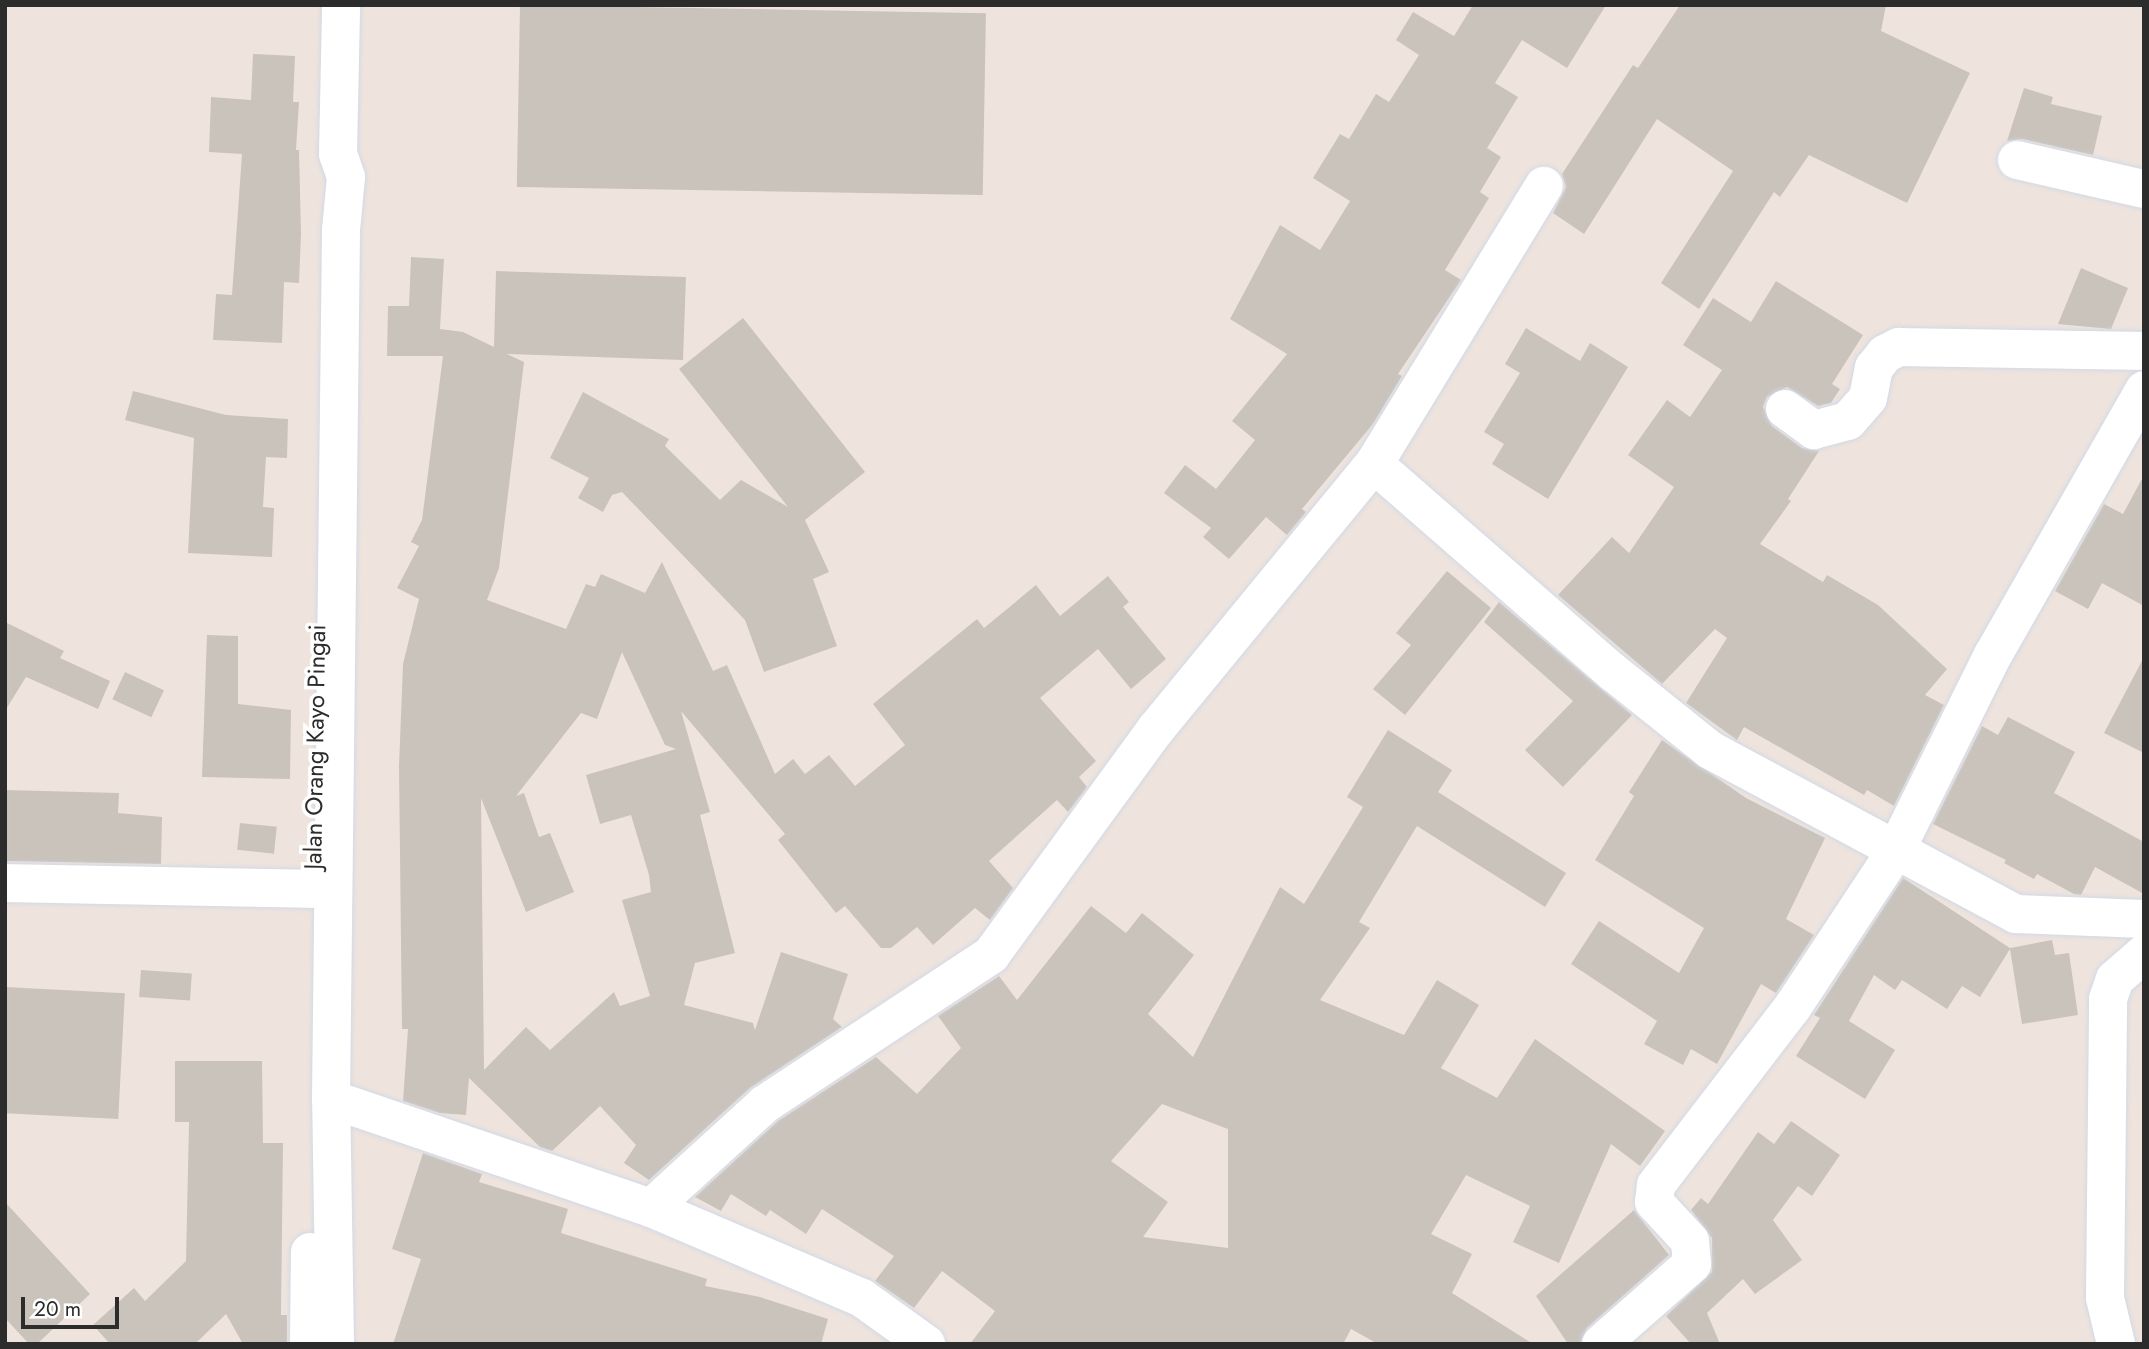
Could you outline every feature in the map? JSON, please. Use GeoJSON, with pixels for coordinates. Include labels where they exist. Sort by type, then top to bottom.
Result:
{"type":"FeatureCollection","features":[{"type":"Feature","properties":{"kind":"street","name":"Jalan Orang Kayo Pingai"},"geometry":{"type":"LineString","coordinates":[[335,1344],[331,1098],[341,229],[346,177],[338,155],[341,5]]}},
{"type":"Feature","properties":{"kind":"street","name":"Jalan Orang Kayo Pingai"},"geometry":{"type":"LineString","coordinates":[[309,1344],[322,176],[338,155]]}},
{"type":"Feature","properties":{"kind":"street"},"geometry":{"type":"LineString","coordinates":[[2017,160],[2144,189]]}},
{"type":"Feature","properties":{"kind":"street"},"geometry":{"type":"LineString","coordinates":[[651,1208],[765,1104],[991,956],[1156,729],[1374,464],[1544,186]]}},
{"type":"Feature","properties":{"kind":"street"},"geometry":{"type":"LineString","coordinates":[[1785,408],[1814,430],[1848,421],[1868,398],[1874,368],[1885,354],[1899,348],[2144,351]]}},
{"type":"Feature","properties":{"kind":"street"},"geometry":{"type":"LineString","coordinates":[[1601,1344],[1692,1264],[1694,1252],[1690,1241],[1654,1202],[1656,1185],[1792,1008],[1896,850],[1993,655],[2144,390]]}},
{"type":"Feature","properties":{"kind":"street"},"geometry":{"type":"LineString","coordinates":[[1374,464],[1614,673],[1710,750],[2016,914],[2144,919]]}},
{"type":"Feature","properties":{"kind":"street"},"geometry":{"type":"LineString","coordinates":[[5,883],[314,890]]}},
{"type":"Feature","properties":{"kind":"street"},"geometry":{"type":"LineString","coordinates":[[2116,1344],[2105,1298],[2108,999],[2115,979],[2144,954]]}},
{"type":"Feature","properties":{"kind":"street"},"geometry":{"type":"LineString","coordinates":[[331,1098],[651,1208],[862,1298],[926,1344]]}},
{"type":"Feature","properties":{"kind":"building"},"geometry":{"type":"Polygon","coordinates":[[[520,5],[986,13],[983,195],[517,187],[520,5]]]}},
{"type":"Feature","properties":{"kind":"building"},"geometry":{"type":"Polygon","coordinates":[[[1473,5],[1606,5],[1567,68],[1522,40],[1495,83],[1518,97],[1487,148],[1501,157],[1480,192],[1489,198],[1445,270],[1461,280],[1398,374],[1402,376],[1373,424],[1302,509],[1306,512],[1287,535],[1266,517],[1229,559],[1203,537],[1211,528],[1164,493],[1185,465],[1216,489],[1255,440],[1232,421],[1287,354],[1230,319],[1280,225],[1320,250],[1350,201],[1313,178],[1340,134],[1349,139],[1376,94],[1389,102],[1419,55],[1396,40],[1413,12],[1454,36],[1473,5]]]}},
{"type":"Feature","properties":{"kind":"building"},"geometry":{"type":"Polygon","coordinates":[[[1680,5],[1886,5],[1881,31],[1970,73],[1907,203],[1809,155],[1780,197],[1774,192],[1699,309],[1661,283],[1733,171],[1657,119],[1584,234],[1553,213],[1566,187],[1562,174],[1633,65],[1638,68],[1680,5]]]}},
{"type":"Feature","properties":{"kind":"building"},"geometry":{"type":"Polygon","coordinates":[[[253,54],[295,56],[293,102],[299,102],[296,150],[299,150],[301,234],[299,283],[284,282],[282,343],[213,340],[216,294],[232,295],[242,154],[209,152],[211,97],[251,100],[253,54]]]}},
{"type":"Feature","properties":{"kind":"building"},"geometry":{"type":"Polygon","coordinates":[[[2024,88],[2053,97],[2051,104],[2102,116],[2093,155],[2022,139],[2007,141],[2024,88]]]}},
{"type":"Feature","properties":{"kind":"building"},"geometry":{"type":"Polygon","coordinates":[[[411,257],[444,259],[440,329],[463,332],[494,347],[496,271],[686,277],[683,360],[507,354],[524,362],[499,568],[487,600],[566,629],[586,584],[595,587],[601,574],[645,593],[662,562],[713,671],[727,665],[775,774],[793,759],[805,774],[829,755],[855,786],[905,745],[873,704],[977,619],[984,628],[1036,585],[1060,616],[1108,576],[1129,602],[1123,607],[1166,659],[1131,689],[1098,649],[1040,698],[1096,761],[1079,777],[1087,787],[1068,812],[1057,800],[989,861],[1013,888],[990,920],[975,908],[933,945],[917,927],[891,948],[881,948],[845,906],[836,913],[778,840],[785,834],[681,711],[710,812],[700,815],[735,953],[695,963],[684,1005],[753,1023],[755,1030],[781,952],[848,974],[833,1019],[842,1027],[750,1088],[649,1180],[624,1163],[636,1145],[600,1106],[552,1151],[540,1147],[469,1078],[466,1115],[440,1113],[403,1101],[408,1029],[402,1029],[399,766],[403,664],[419,599],[397,588],[419,546],[411,542],[422,520],[443,356],[387,356],[388,306],[409,306],[411,257]],[[622,652],[597,719],[581,713],[516,796],[524,793],[539,837],[550,833],[574,892],[526,912],[481,798],[484,1070],[526,1027],[550,1050],[614,992],[620,1006],[650,996],[622,900],[651,892],[649,875],[631,815],[600,824],[586,775],[676,749],[665,745],[622,652]]]}},
{"type":"Feature","properties":{"kind":"building"},"geometry":{"type":"Polygon","coordinates":[[[2081,268],[2128,288],[2111,329],[2058,324],[2081,268]]]}},
{"type":"Feature","properties":{"kind":"building"},"geometry":{"type":"Polygon","coordinates":[[[1776,281],[1863,335],[1832,384],[1840,389],[1831,403],[1818,406],[1787,387],[1767,397],[1763,407],[1772,426],[1802,448],[1819,451],[1788,499],[1791,501],[1760,544],[1823,582],[1827,575],[1878,605],[1947,669],[1925,695],[1944,705],[1894,806],[1867,790],[1864,795],[1744,727],[1737,740],[1686,703],[1727,638],[1715,629],[1662,684],[1558,595],[1612,537],[1629,553],[1674,487],[1628,455],[1667,400],[1690,417],[1722,370],[1683,345],[1713,298],[1751,322],[1776,281]]]}},
{"type":"Feature","properties":{"kind":"building"},"geometry":{"type":"Polygon","coordinates":[[[743,318],[865,472],[805,520],[829,572],[813,579],[837,646],[764,672],[745,620],[622,492],[612,495],[603,512],[578,498],[589,478],[550,458],[583,392],[669,439],[665,446],[720,500],[741,480],[788,507],[679,369],[743,318]]]}},
{"type":"Feature","properties":{"kind":"building"},"geometry":{"type":"Polygon","coordinates":[[[1526,328],[1580,361],[1590,343],[1628,367],[1548,499],[1492,464],[1504,444],[1484,432],[1520,373],[1505,364],[1526,328]]]}},
{"type":"Feature","properties":{"kind":"building"},"geometry":{"type":"Polygon","coordinates":[[[133,391],[226,415],[288,419],[287,458],[266,457],[263,507],[274,508],[272,557],[188,553],[194,438],[125,420],[133,391]]]}},
{"type":"Feature","properties":{"kind":"building"},"geometry":{"type":"Polygon","coordinates":[[[2144,475],[2144,606],[2102,583],[2088,609],[2055,591],[2104,504],[2123,514],[2144,475]]]}},
{"type":"Feature","properties":{"kind":"building"},"geometry":{"type":"Polygon","coordinates":[[[1447,571],[1491,608],[1405,715],[1373,689],[1411,645],[1396,633],[1447,571]]]}},
{"type":"Feature","properties":{"kind":"building"},"geometry":{"type":"Polygon","coordinates":[[[1499,602],[1632,715],[1563,787],[1525,750],[1573,701],[1484,622],[1499,602]]]}},
{"type":"Feature","properties":{"kind":"building"},"geometry":{"type":"Polygon","coordinates":[[[5,622],[64,651],[60,658],[110,681],[98,709],[26,677],[5,711],[5,622]]]}},
{"type":"Feature","properties":{"kind":"building"},"geometry":{"type":"Polygon","coordinates":[[[207,635],[238,636],[238,704],[291,710],[290,779],[202,777],[207,635]]]}},
{"type":"Feature","properties":{"kind":"building"},"geometry":{"type":"Polygon","coordinates":[[[2144,657],[2144,753],[2104,733],[2144,657]]]}},
{"type":"Feature","properties":{"kind":"building"},"geometry":{"type":"Polygon","coordinates":[[[125,672],[164,690],[151,717],[112,699],[125,672]]]}},
{"type":"Feature","properties":{"kind":"building"},"geometry":{"type":"Polygon","coordinates":[[[2008,717],[2075,752],[2054,793],[2144,842],[2144,894],[2095,867],[2081,895],[2074,894],[2037,874],[2034,879],[2004,863],[2006,860],[1933,824],[1982,726],[1998,735],[2008,717]]]}},
{"type":"Feature","properties":{"kind":"building"},"geometry":{"type":"Polygon","coordinates":[[[1388,730],[1452,770],[1438,792],[1566,873],[1545,907],[1417,826],[1359,922],[1370,928],[1320,1000],[1404,1035],[1437,980],[1479,1005],[1441,1068],[1497,1098],[1535,1039],[1665,1131],[1640,1166],[1611,1144],[1559,1263],[1513,1242],[1530,1206],[1466,1175],[1431,1234],[1472,1254],[1452,1293],[1533,1344],[1378,1344],[1351,1329],[1343,1344],[970,1344],[995,1311],[942,1271],[914,1308],[875,1281],[894,1256],[822,1209],[806,1234],[770,1210],[766,1216],[731,1194],[721,1211],[695,1197],[778,1121],[876,1057],[917,1094],[961,1048],[938,1016],[999,976],[1017,1000],[1091,906],[1126,933],[1142,913],[1194,955],[1148,1014],[1193,1057],[1280,887],[1304,904],[1363,807],[1347,797],[1388,730]],[[1162,1104],[1111,1161],[1168,1202],[1143,1237],[1228,1248],[1228,1129],[1162,1104]]]}},
{"type":"Feature","properties":{"kind":"building"},"geometry":{"type":"Polygon","coordinates":[[[1662,740],[1746,798],[1825,838],[1786,919],[1814,935],[1776,993],[1761,984],[1717,1064],[1691,1049],[1683,1065],[1644,1044],[1657,1021],[1571,964],[1599,921],[1679,973],[1704,928],[1595,860],[1634,796],[1629,792],[1662,740]]]}},
{"type":"Feature","properties":{"kind":"building"},"geometry":{"type":"Polygon","coordinates":[[[5,790],[119,793],[118,813],[162,817],[161,864],[5,861],[5,790]]]}},
{"type":"Feature","properties":{"kind":"building"},"geometry":{"type":"Polygon","coordinates":[[[240,823],[277,827],[274,854],[237,850],[240,823]]]}},
{"type":"Feature","properties":{"kind":"building"},"geometry":{"type":"Polygon","coordinates":[[[1903,878],[2010,948],[2052,940],[2055,955],[2069,953],[2078,1015],[2022,1024],[2010,949],[1980,997],[1962,986],[1947,1009],[1902,980],[1895,990],[1874,975],[1849,1021],[1895,1050],[1865,1099],[1796,1056],[1820,1018],[1814,1015],[1903,878]]]}},
{"type":"Feature","properties":{"kind":"building"},"geometry":{"type":"Polygon","coordinates":[[[141,970],[192,974],[190,1000],[139,997],[141,970]]]}},
{"type":"Feature","properties":{"kind":"building"},"geometry":{"type":"Polygon","coordinates":[[[5,987],[125,993],[118,1119],[5,1113],[5,987]]]}},
{"type":"Feature","properties":{"kind":"building"},"geometry":{"type":"Polygon","coordinates":[[[175,1061],[262,1061],[263,1143],[283,1143],[281,1315],[287,1315],[287,1344],[243,1344],[226,1314],[195,1344],[110,1344],[93,1325],[134,1288],[145,1301],[186,1261],[189,1122],[175,1122],[175,1061]]]}},
{"type":"Feature","properties":{"kind":"building"},"geometry":{"type":"Polygon","coordinates":[[[1791,1121],[1840,1155],[1812,1196],[1798,1186],[1773,1220],[1802,1260],[1755,1294],[1743,1279],[1707,1313],[1720,1344],[1691,1344],[1666,1316],[1712,1272],[1712,1238],[1691,1210],[1701,1198],[1708,1204],[1758,1132],[1774,1144],[1791,1121]]]}},
{"type":"Feature","properties":{"kind":"building"},"geometry":{"type":"Polygon","coordinates":[[[423,1153],[482,1174],[479,1182],[568,1209],[561,1233],[707,1279],[705,1286],[760,1297],[828,1319],[821,1344],[393,1344],[421,1259],[392,1249],[423,1153]]]}},
{"type":"Feature","properties":{"kind":"building"},"geometry":{"type":"Polygon","coordinates":[[[5,1202],[90,1294],[37,1344],[29,1344],[5,1318],[5,1202]]]}},
{"type":"Feature","properties":{"kind":"building"},"geometry":{"type":"Polygon","coordinates":[[[1634,1210],[1669,1255],[1587,1328],[1580,1344],[1568,1344],[1536,1296],[1634,1210]]]}}]}
